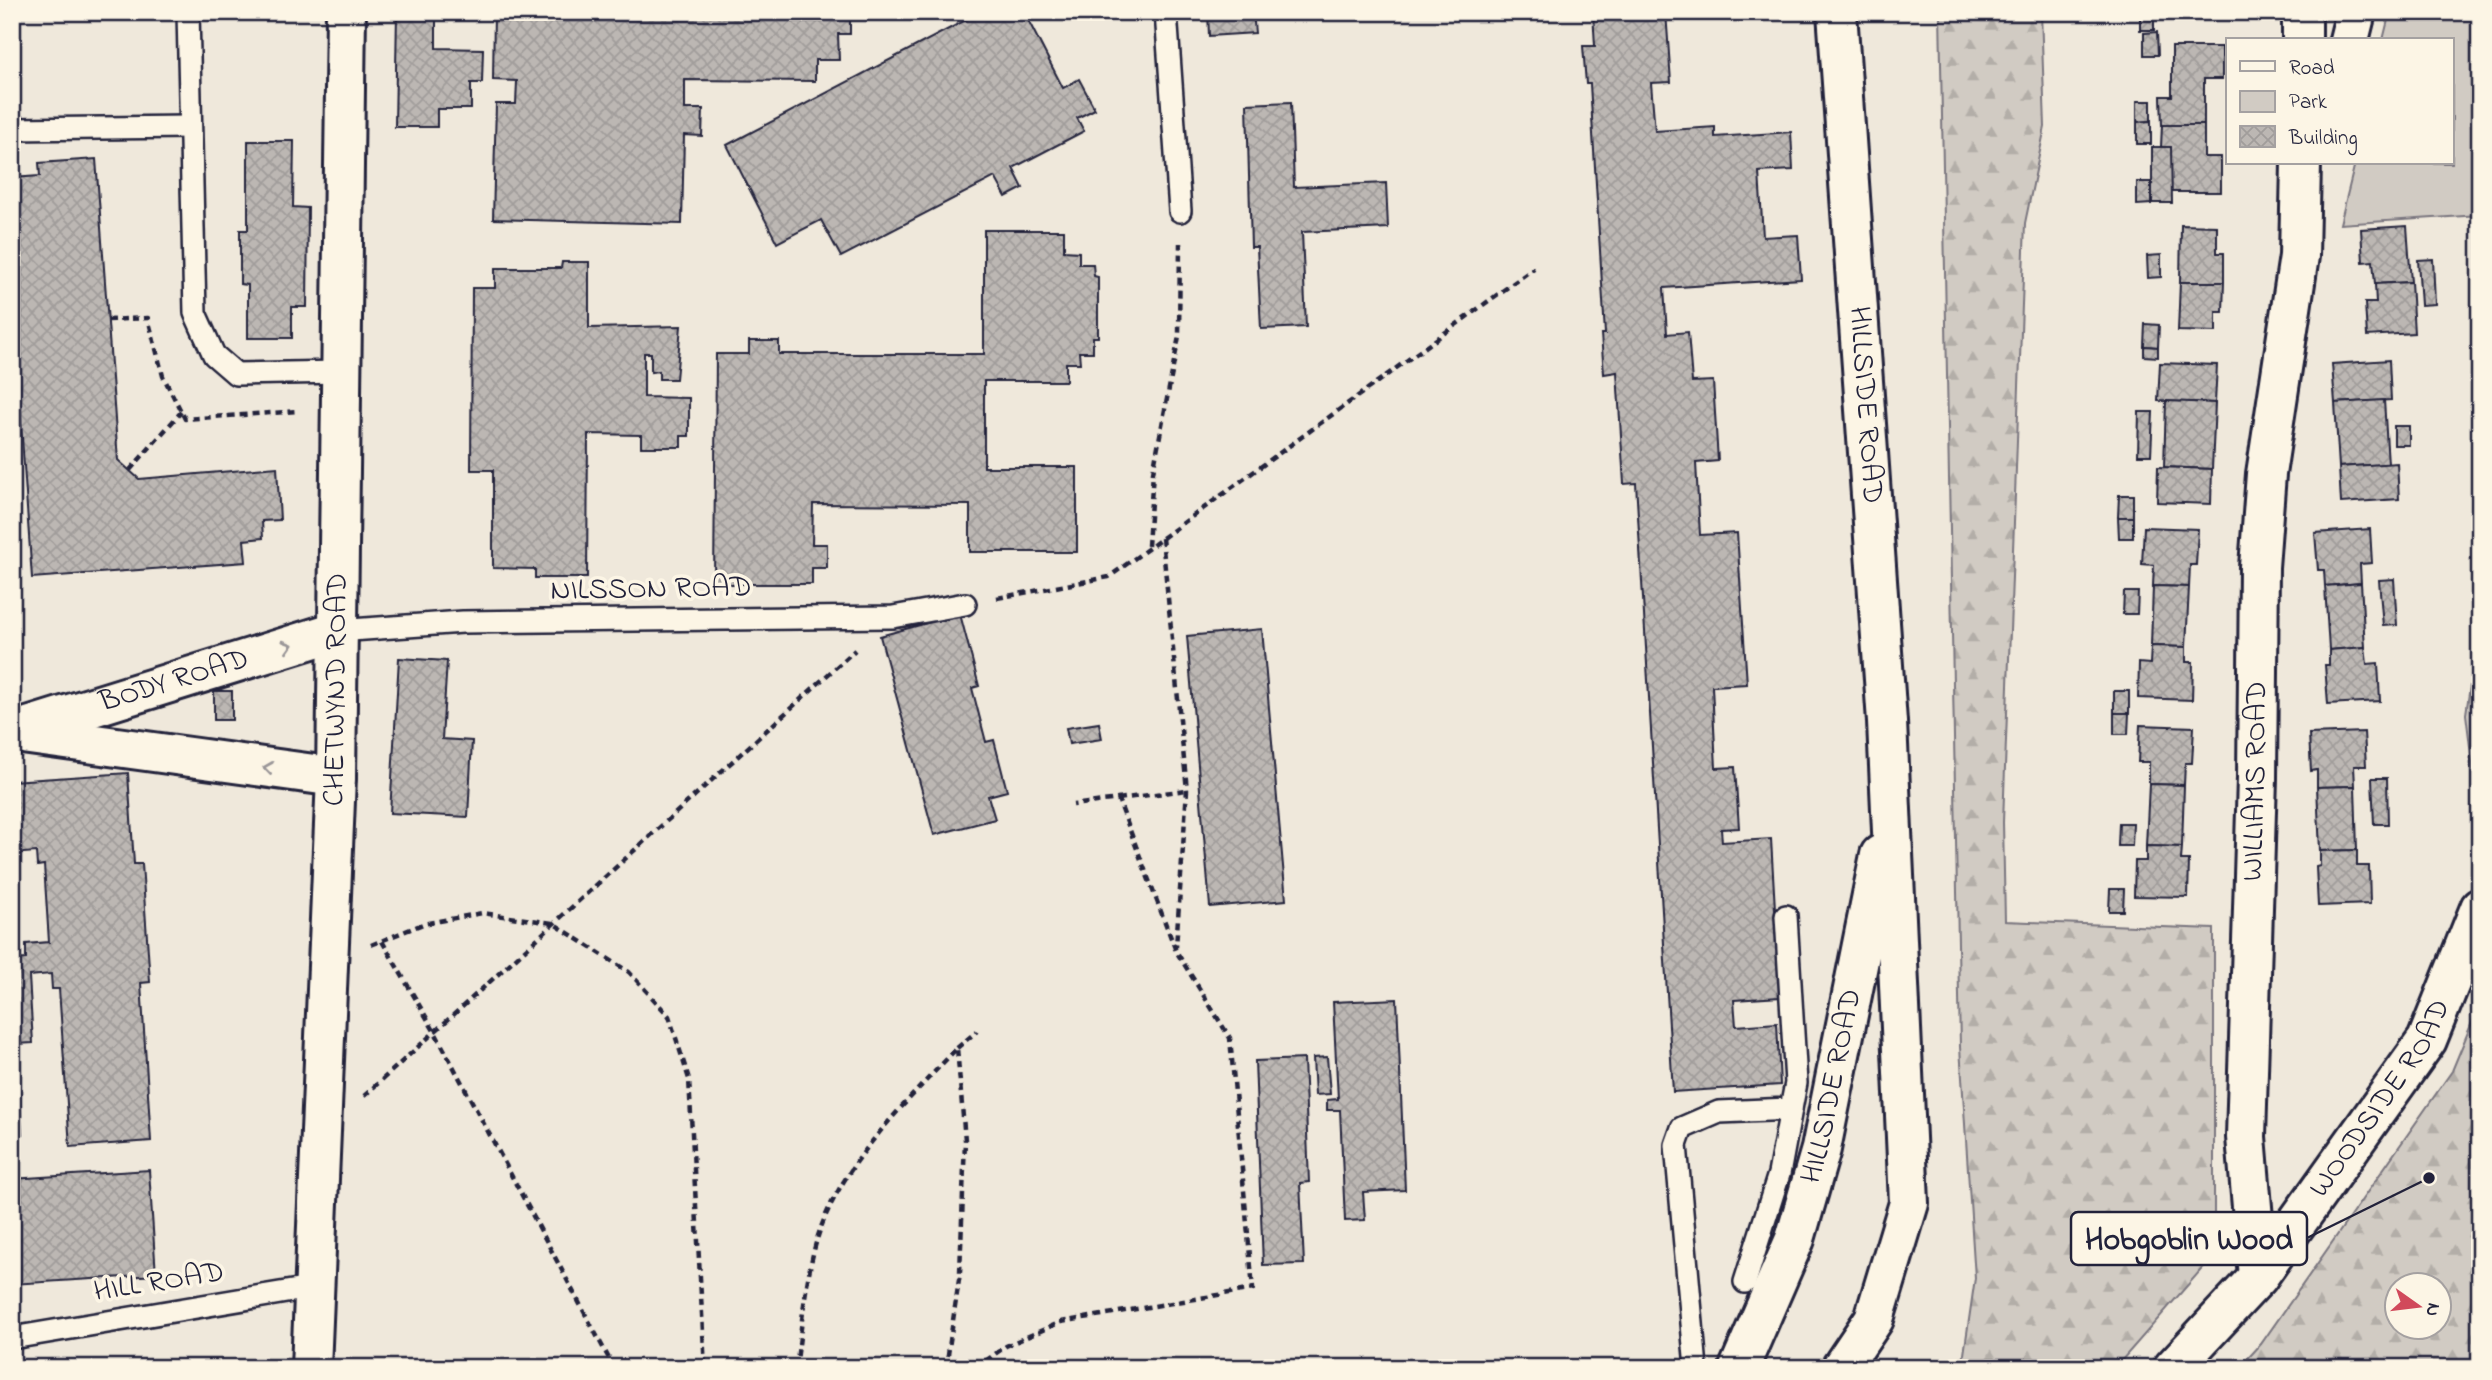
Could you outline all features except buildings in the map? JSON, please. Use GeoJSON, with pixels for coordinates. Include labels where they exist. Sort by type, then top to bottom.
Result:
{"type":"FeatureCollection","features":[{"type":"Feature","properties":{"kind":"street","name":"CHETWYND ROAD"},"geometry":{"type":"LineString","coordinates":[[311,1368],[336,777],[346,12]]}},
{"type":"Feature","properties":{"kind":"street","name":"HILLSIDE ROAD"},"geometry":{"type":"LineString","coordinates":[[1837,12],[1891,797],[1909,1203],[1874,1319],[1841,1368]]}},
{"type":"Feature","properties":{"kind":"street"},"geometry":{"type":"LineString","coordinates":[[2302,12],[2302,38]]}},
{"type":"Feature","properties":{"kind":"street"},"geometry":{"type":"LineString","coordinates":[[2350,38],[2356,12]]}},
{"type":"Feature","properties":{"kind":"street","name":"WILLIAMS ROAD"},"geometry":{"type":"LineString","coordinates":[[2258,1277],[2246,1137],[2257,778],[2259,566],[2266,474],[2299,256],[2301,164]]}},
{"type":"Feature","properties":{"kind":"street","name":"BODY ROAD"},"geometry":{"type":"LineString","coordinates":[[12,732],[337,631]]}},
{"type":"Feature","properties":{"kind":"street","name":"BODY ROAD"},"geometry":{"type":"LineString","coordinates":[[12,732],[336,777]]}},
{"type":"Feature","properties":{"kind":"street","name":"HILLSIDE ROAD"},"geometry":{"type":"LineString","coordinates":[[1739,1368],[1795,1239],[1821,1149],[1891,797]]}},
{"type":"Feature","properties":{"kind":"street","name":"WOODSIDE ROAD"},"geometry":{"type":"LineString","coordinates":[[2258,1277],[2427,1040],[2480,908]]}},
{"type":"Feature","properties":{"kind":"street"},"geometry":{"type":"LineString","coordinates":[[2173,1368],[2258,1277]]}},
{"type":"Feature","properties":{"kind":"lane"},"geometry":{"type":"LineString","coordinates":[[188,12],[195,313],[214,355],[236,374],[342,372]]}},
{"type":"Feature","properties":{"kind":"lane"},"geometry":{"type":"LineString","coordinates":[[1166,12],[1180,211]]}},
{"type":"Feature","properties":{"kind":"lane"},"geometry":{"type":"LineString","coordinates":[[12,129],[190,127]]}},
{"type":"Feature","properties":{"kind":"lane","name":"NILSSON ROAD"},"geometry":{"type":"LineString","coordinates":[[337,631],[463,622],[893,617],[965,604]]}},
{"type":"Feature","properties":{"kind":"lane"},"geometry":{"type":"LineString","coordinates":[[1745,1282],[1779,1174],[1796,1083],[1786,916]]}},
{"type":"Feature","properties":{"kind":"lane"},"geometry":{"type":"LineString","coordinates":[[1696,1368],[1676,1145],[1682,1128],[1719,1112],[1791,1109]]}},
{"type":"Feature","properties":{"kind":"lane","name":"HILL ROAD"},"geometry":{"type":"LineString","coordinates":[[12,1338],[316,1287]]}},
{"type":"Feature","properties":{"kind":"path"},"geometry":{"type":"LineString","coordinates":[[1148,547],[1153,472],[1179,336],[1180,211]]}},
{"type":"Feature","properties":{"kind":"path"},"geometry":{"type":"LineString","coordinates":[[965,604],[1110,577],[1161,537],[1534,268]]}},
{"type":"Feature","properties":{"kind":"path"},"geometry":{"type":"LineString","coordinates":[[130,470],[181,412]]}},
{"type":"Feature","properties":{"kind":"path"},"geometry":{"type":"LineString","coordinates":[[1161,537],[1187,790],[1175,951]]}},
{"type":"Feature","properties":{"kind":"path"},"geometry":{"type":"LineString","coordinates":[[321,1134],[436,1034],[553,923],[893,617]]}},
{"type":"Feature","properties":{"kind":"path"},"geometry":{"type":"LineString","coordinates":[[1073,804],[1187,790]]}},
{"type":"Feature","properties":{"kind":"path"},"geometry":{"type":"LineString","coordinates":[[976,1368],[1006,1346],[1061,1322],[1253,1289],[1230,1038],[1175,951],[1118,799]]}},
{"type":"Feature","properties":{"kind":"path"},"geometry":{"type":"LineString","coordinates":[[328,962],[423,924],[482,913],[553,923],[629,972],[669,1016],[689,1079],[705,1368]]}},
{"type":"Feature","properties":{"kind":"path"},"geometry":{"type":"LineString","coordinates":[[382,941],[436,1034],[614,1368]]}},
{"type":"Feature","properties":{"kind":"path"},"geometry":{"type":"LineString","coordinates":[[796,1368],[803,1311],[818,1235],[843,1186],[885,1127],[957,1048],[977,1031]]}},
{"type":"Feature","properties":{"kind":"path"},"geometry":{"type":"LineString","coordinates":[[946,1368],[960,1273],[965,1140],[957,1048]]}},
{"type":"Feature","properties":{"kind":"green space"},"geometry":{"type":"Polygon","coordinates":[[[1940,12],[2041,12],[2045,127],[2025,223],[2003,822],[2005,921],[2214,929],[2214,1255],[2115,1368],[1962,1368],[1975,1278],[1960,1047],[1940,12]]]}},
{"type":"Feature","properties":{"kind":"green space"},"geometry":{"type":"Polygon","coordinates":[[[2390,12],[2480,12],[2480,215],[2340,224],[2355,164],[2454,164],[2454,38],[2384,38],[2390,12]]]}},
{"type":"Feature","properties":{"kind":"green space"},"geometry":{"type":"Polygon","coordinates":[[[2480,616],[2480,817],[2479,819],[2466,714],[2480,616]]]}},
{"type":"Feature","properties":{"kind":"green space"},"geometry":{"type":"Polygon","coordinates":[[[2480,1003],[2480,1368],[2239,1368],[2261,1344],[2452,1071],[2480,1003]]]}},
{"type":"Feature","properties":{"kind":"place","name":"Hobgoblin Wood"},"geometry":{"type":"Point","coordinates":[2429,1178]}}]}
